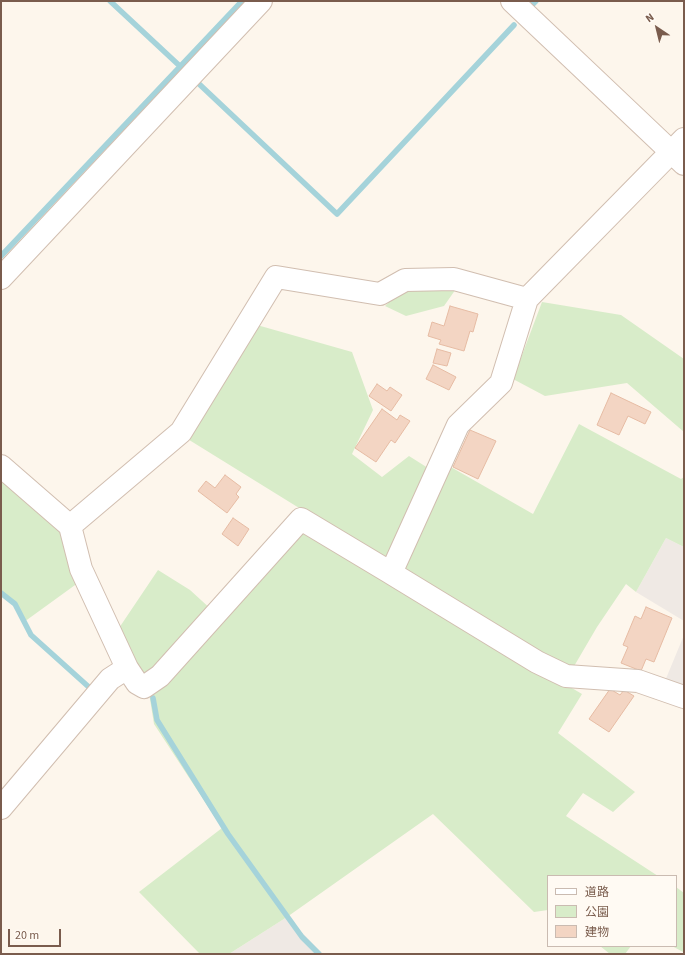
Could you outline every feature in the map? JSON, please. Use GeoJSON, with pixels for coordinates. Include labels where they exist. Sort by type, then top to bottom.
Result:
{"type":"FeatureCollection","features":[{"type":"Feature","properties":{"kind":"street"},"geometry":{"type":"LineString","coordinates":[[1,278],[261,1]]}},
{"type":"Feature","properties":{"kind":"street"},"geometry":{"type":"LineString","coordinates":[[391,573],[458,425],[501,383],[527,299],[680,152],[512,1]]}},
{"type":"Feature","properties":{"kind":"street"},"geometry":{"type":"LineString","coordinates":[[70,526],[182,432],[276,277],[380,294],[405,280],[454,279],[527,299]]}},
{"type":"Feature","properties":{"kind":"street"},"geometry":{"type":"LineString","coordinates":[[1,466],[70,526],[81,569],[127,668],[137,683],[144,687],[160,676],[301,519],[537,662],[566,676],[638,681],[684,697]]}},
{"type":"Feature","properties":{"kind":"street"},"geometry":{"type":"LineString","coordinates":[[1,808],[110,679],[127,668]]}},
{"type":"Feature","properties":{"kind":"shaded area"},"geometry":{"type":"Polygon","coordinates":[[[666,538],[684,547],[684,621],[636,592],[666,538]]]}},
{"type":"Feature","properties":{"kind":"shaded area"},"geometry":{"type":"Polygon","coordinates":[[[684,635],[684,690],[665,681],[684,635]]]}},
{"type":"Feature","properties":{"kind":"shaded area"},"geometry":{"type":"Polygon","coordinates":[[[287,917],[323,954],[229,954],[287,917]]]}},
{"type":"Feature","properties":{"kind":"green space"},"geometry":{"type":"Polygon","coordinates":[[[458,286],[444,306],[406,316],[385,306],[405,287],[458,286]]]}},
{"type":"Feature","properties":{"kind":"green space"},"geometry":{"type":"Polygon","coordinates":[[[542,302],[621,315],[684,359],[684,432],[627,383],[545,396],[513,379],[542,302]]]}},
{"type":"Feature","properties":{"kind":"green space"},"geometry":{"type":"Polygon","coordinates":[[[257,325],[352,352],[373,410],[352,454],[382,477],[409,456],[428,468],[388,563],[186,438],[257,325]]]}},
{"type":"Feature","properties":{"kind":"green space"},"geometry":{"type":"Polygon","coordinates":[[[579,424],[681,479],[684,477],[684,547],[666,538],[636,592],[626,584],[597,627],[573,668],[519,657],[582,694],[558,733],[635,792],[613,812],[583,793],[566,816],[656,875],[547,875],[547,910],[534,912],[433,814],[287,917],[229,954],[200,954],[139,892],[222,828],[154,724],[149,693],[304,530],[404,570],[449,466],[533,514],[579,424]]]}},
{"type":"Feature","properties":{"kind":"green space"},"geometry":{"type":"Polygon","coordinates":[[[1,475],[67,534],[82,580],[24,622],[14,603],[1,592],[1,475]]]}},
{"type":"Feature","properties":{"kind":"green space"},"geometry":{"type":"Polygon","coordinates":[[[158,570],[190,590],[213,611],[145,679],[117,631],[158,570]]]}},
{"type":"Feature","properties":{"kind":"green space"},"geometry":{"type":"Polygon","coordinates":[[[677,888],[684,893],[683,952],[674,947],[677,947],[677,888]]]}},
{"type":"Feature","properties":{"kind":"green space"},"geometry":{"type":"Polygon","coordinates":[[[601,947],[630,947],[625,954],[610,954],[601,947]]]}},
{"type":"Feature","properties":{"kind":"building"},"geometry":{"type":"Polygon","coordinates":[[[450,306],[478,314],[473,332],[470,331],[464,351],[439,344],[441,340],[428,336],[432,322],[444,326],[450,306]]]}},
{"type":"Feature","properties":{"kind":"building"},"geometry":{"type":"Polygon","coordinates":[[[437,349],[451,353],[447,366],[433,363],[437,349]]]}},
{"type":"Feature","properties":{"kind":"building"},"geometry":{"type":"Polygon","coordinates":[[[433,365],[456,377],[449,390],[426,379],[433,365]]]}},
{"type":"Feature","properties":{"kind":"building"},"geometry":{"type":"Polygon","coordinates":[[[377,384],[387,391],[390,387],[402,395],[391,411],[369,396],[377,384]]]}},
{"type":"Feature","properties":{"kind":"building"},"geometry":{"type":"Polygon","coordinates":[[[611,393],[651,412],[645,424],[628,416],[619,435],[597,425],[611,393]]]}},
{"type":"Feature","properties":{"kind":"building"},"geometry":{"type":"Polygon","coordinates":[[[382,409],[397,420],[400,415],[410,421],[395,443],[391,440],[376,462],[355,448],[382,409]]]}},
{"type":"Feature","properties":{"kind":"building"},"geometry":{"type":"Polygon","coordinates":[[[470,430],[496,441],[478,479],[453,467],[470,430]]]}},
{"type":"Feature","properties":{"kind":"building"},"geometry":{"type":"Polygon","coordinates":[[[225,475],[241,487],[236,494],[239,497],[227,513],[198,491],[206,481],[215,488],[225,475]]]}},
{"type":"Feature","properties":{"kind":"building"},"geometry":{"type":"Polygon","coordinates":[[[233,518],[249,529],[238,546],[222,534],[233,518]]]}},
{"type":"Feature","properties":{"kind":"building"},"geometry":{"type":"Polygon","coordinates":[[[646,607],[672,618],[654,662],[646,659],[641,671],[621,663],[628,647],[623,645],[635,616],[641,619],[646,607]]]}},
{"type":"Feature","properties":{"kind":"building"},"geometry":{"type":"Polygon","coordinates":[[[610,689],[620,695],[624,690],[634,696],[609,732],[589,719],[610,689]]]}},
{"type":"Feature","properties":{"kind":"waterway"},"geometry":{"type":"LineString","coordinates":[[110,1],[183,69]]}},
{"type":"Feature","properties":{"kind":"waterway"},"geometry":{"type":"LineString","coordinates":[[1,256],[242,1]]}},
{"type":"Feature","properties":{"kind":"waterway"},"geometry":{"type":"LineString","coordinates":[[533,4],[536,1]]}},
{"type":"Feature","properties":{"kind":"waterway"},"geometry":{"type":"LineString","coordinates":[[197,82],[337,214],[514,25]]}},
{"type":"Feature","properties":{"kind":"waterway"},"geometry":{"type":"LineString","coordinates":[[1,593],[15,604],[31,635],[91,689]]}},
{"type":"Feature","properties":{"kind":"waterway"},"geometry":{"type":"LineString","coordinates":[[153,698],[157,720],[228,834],[302,937],[319,954]]}}]}
